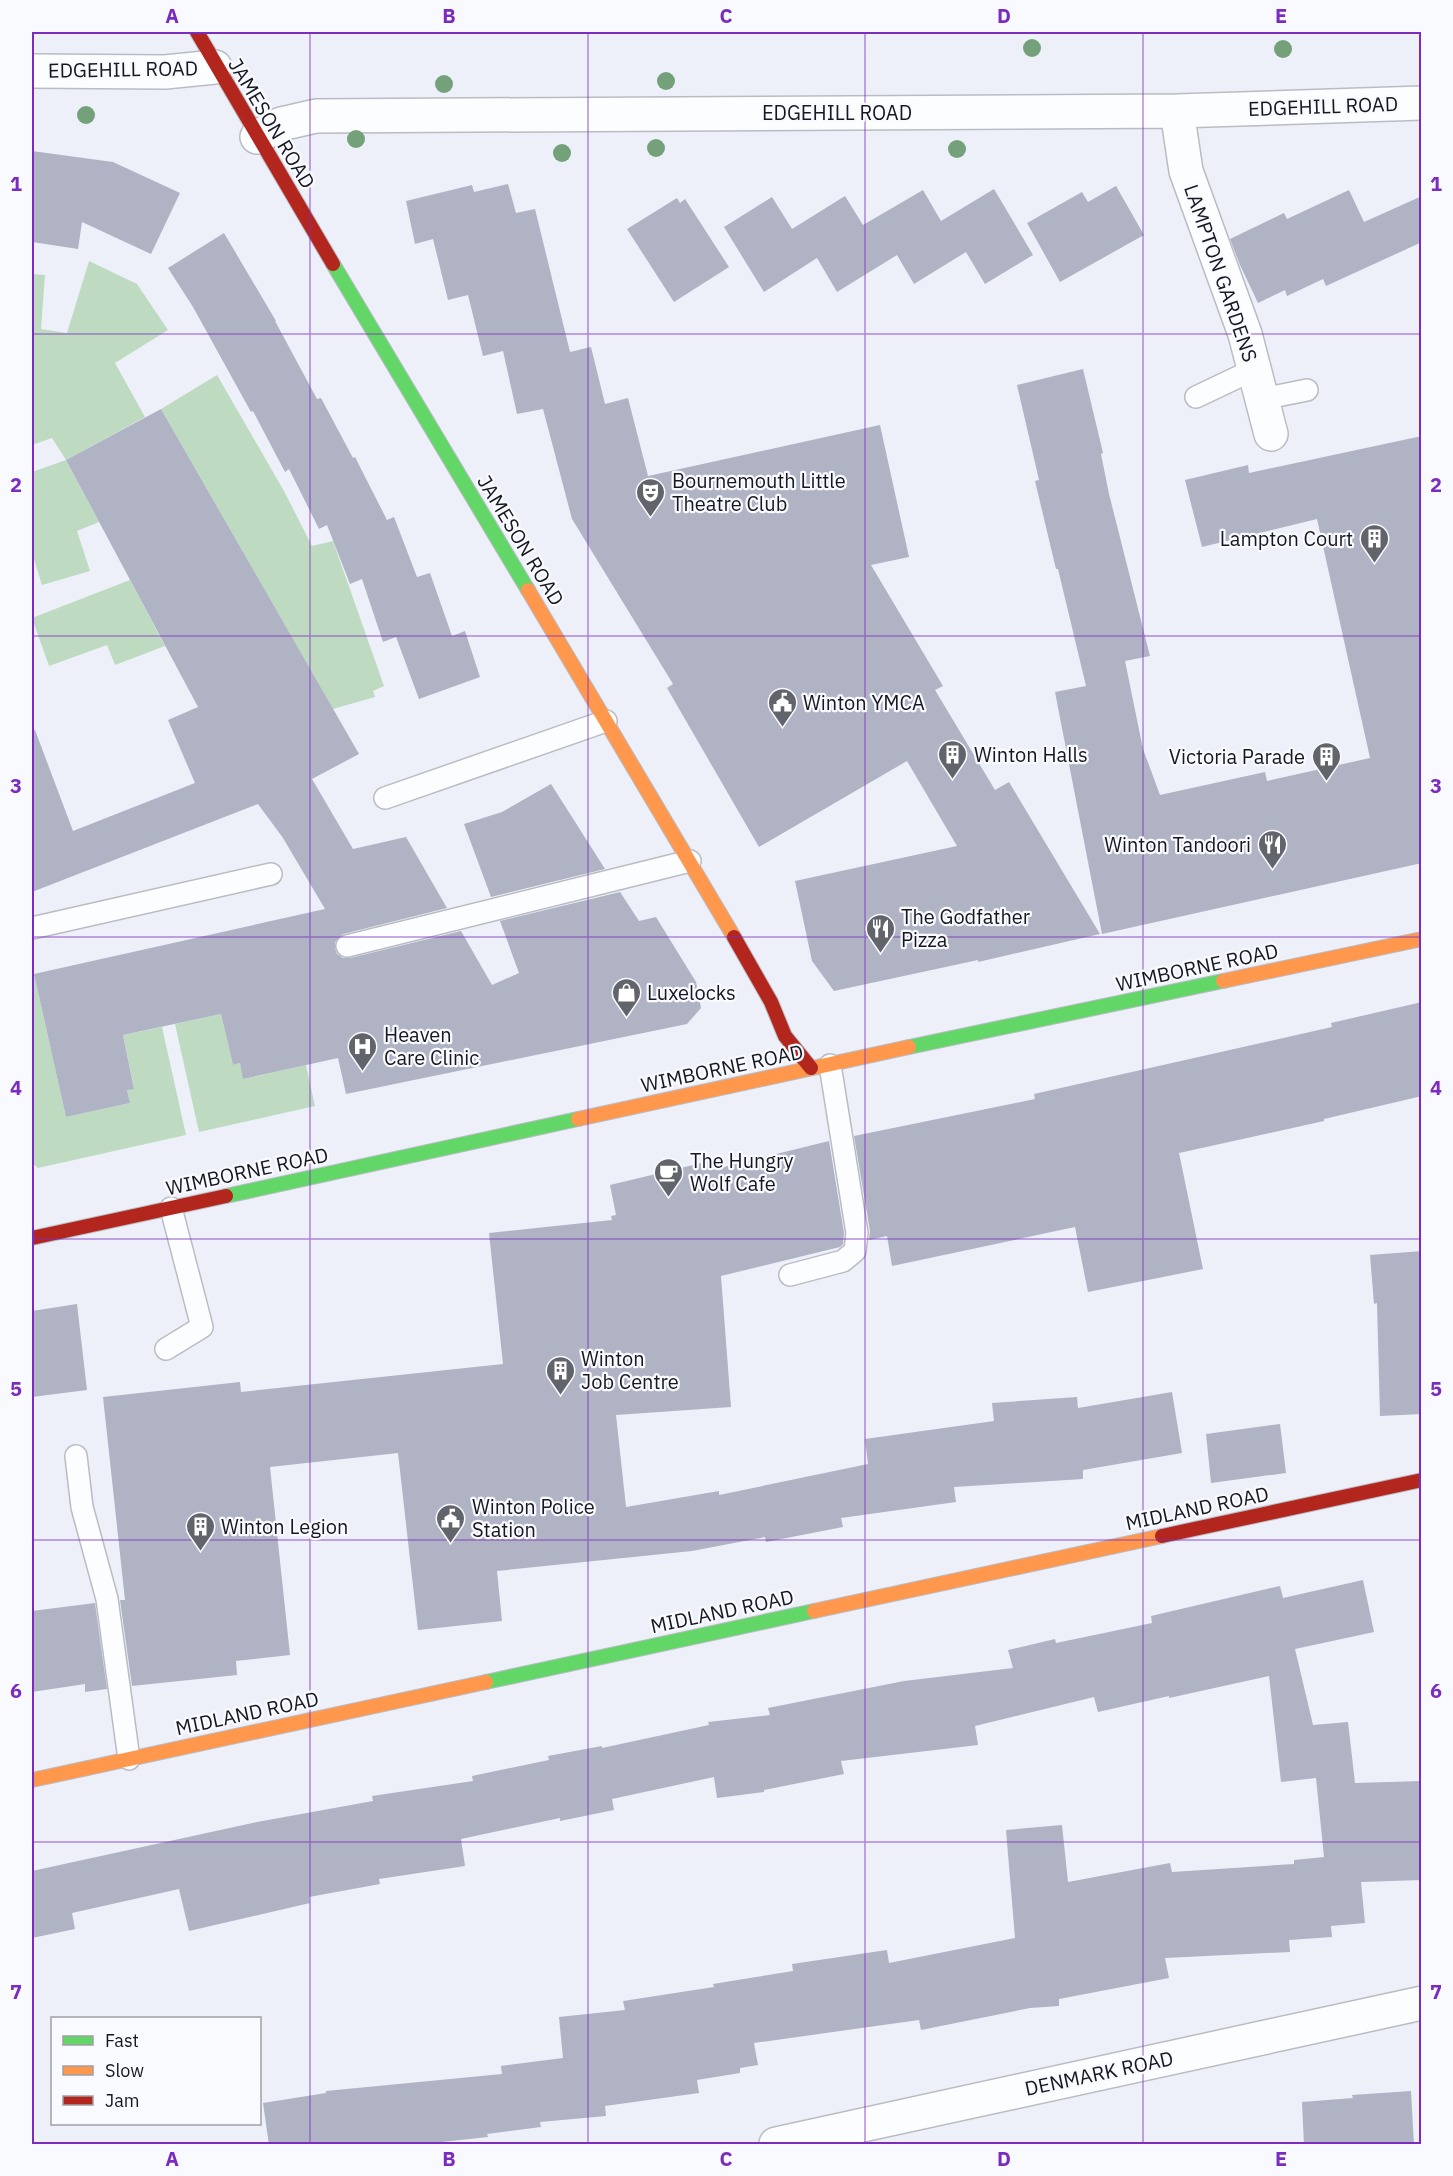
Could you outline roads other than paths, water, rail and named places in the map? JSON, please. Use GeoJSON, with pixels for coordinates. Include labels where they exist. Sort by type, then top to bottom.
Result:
{"type":"FeatureCollection","features":[{"type":"Feature","properties":{"kind":"street","name":"JAMESON ROAD"},"geometry":{"type":"LineString","coordinates":[[197,32],[257,137],[690,861],[771,1002],[785,1035],[820,1067]]}},
{"type":"Feature","properties":{"kind":"street","name":"EDGEHILL ROAD"},"geometry":{"type":"LineString","coordinates":[[32,71],[165,72],[215,66]]}},
{"type":"Feature","properties":{"kind":"street","name":"EDGEHILL ROAD"},"geometry":{"type":"LineString","coordinates":[[257,137],[281,124],[316,116],[1177,111],[1422,103]]}},
{"type":"Feature","properties":{"kind":"street","name":"LAMPTON GARDENS"},"geometry":{"type":"LineString","coordinates":[[1177,111],[1186,171],[1245,334],[1271,434]]}},
{"type":"Feature","properties":{"kind":"street","name":"WIMBORNE ROAD"},"geometry":{"type":"LineString","coordinates":[[32,1238],[1422,939]]}},
{"type":"Feature","properties":{"kind":"street","name":"MIDLAND ROAD"},"geometry":{"type":"LineString","coordinates":[[32,1780],[1422,1480]]}},
{"type":"Feature","properties":{"kind":"street","name":"DENMARK ROAD"},"geometry":{"type":"LineString","coordinates":[[777,2145],[1422,2003]]}},
{"type":"Feature","properties":{"kind":"lane"},"geometry":{"type":"LineString","coordinates":[[1196,397],[1259,384],[1307,390]]}},
{"type":"Feature","properties":{"kind":"lane"},"geometry":{"type":"LineString","coordinates":[[385,798],[606,721]]}},
{"type":"Feature","properties":{"kind":"lane"},"geometry":{"type":"LineString","coordinates":[[347,946],[690,861]]}},
{"type":"Feature","properties":{"kind":"lane"},"geometry":{"type":"LineString","coordinates":[[32,928],[271,874]]}},
{"type":"Feature","properties":{"kind":"lane"},"geometry":{"type":"LineString","coordinates":[[790,1275],[843,1261],[855,1251],[856,1233],[820,1067]]}},
{"type":"Feature","properties":{"kind":"lane"},"geometry":{"type":"LineString","coordinates":[[166,1349],[201,1327],[171,1208]]}},
{"type":"Feature","properties":{"kind":"lane"},"geometry":{"type":"LineString","coordinates":[[76,1456],[82,1506],[107,1599],[129,1759]]}},
{"type":"Feature","properties":{"kind":"place","name":"Bournemouth Little Theatre Club"},"geometry":{"type":"Point","coordinates":[651,518]}},
{"type":"Feature","properties":{"kind":"place","name":"Lampton Court"},"geometry":{"type":"Point","coordinates":[1374,564]}},
{"type":"Feature","properties":{"kind":"place","name":"Winton YMCA"},"geometry":{"type":"Point","coordinates":[782,728]}},
{"type":"Feature","properties":{"kind":"place","name":"Winton Halls"},"geometry":{"type":"Point","coordinates":[953,780]}},
{"type":"Feature","properties":{"kind":"place","name":"Victoria Parade"},"geometry":{"type":"Point","coordinates":[1326,782]}},
{"type":"Feature","properties":{"kind":"place","name":"Winton Tandoori"},"geometry":{"type":"Point","coordinates":[1272,870]}},
{"type":"Feature","properties":{"kind":"place","name":"The Godfather Pizza"},"geometry":{"type":"Point","coordinates":[880,954]}},
{"type":"Feature","properties":{"kind":"place","name":"Luxelocks"},"geometry":{"type":"Point","coordinates":[626,1018]}},
{"type":"Feature","properties":{"kind":"place","name":"Heaven Care Clinic"},"geometry":{"type":"Point","coordinates":[363,1072]}},
{"type":"Feature","properties":{"kind":"place","name":"The Hungry Wolf Cafe"},"geometry":{"type":"Point","coordinates":[669,1198]}},
{"type":"Feature","properties":{"kind":"place","name":"Winton Job Centre"},"geometry":{"type":"Point","coordinates":[560,1396]}},
{"type":"Feature","properties":{"kind":"place","name":"Winton Police Station"},"geometry":{"type":"Point","coordinates":[451,1544]}},
{"type":"Feature","properties":{"kind":"place","name":"Winton Legion"},"geometry":{"type":"Point","coordinates":[200,1552]}}]}
